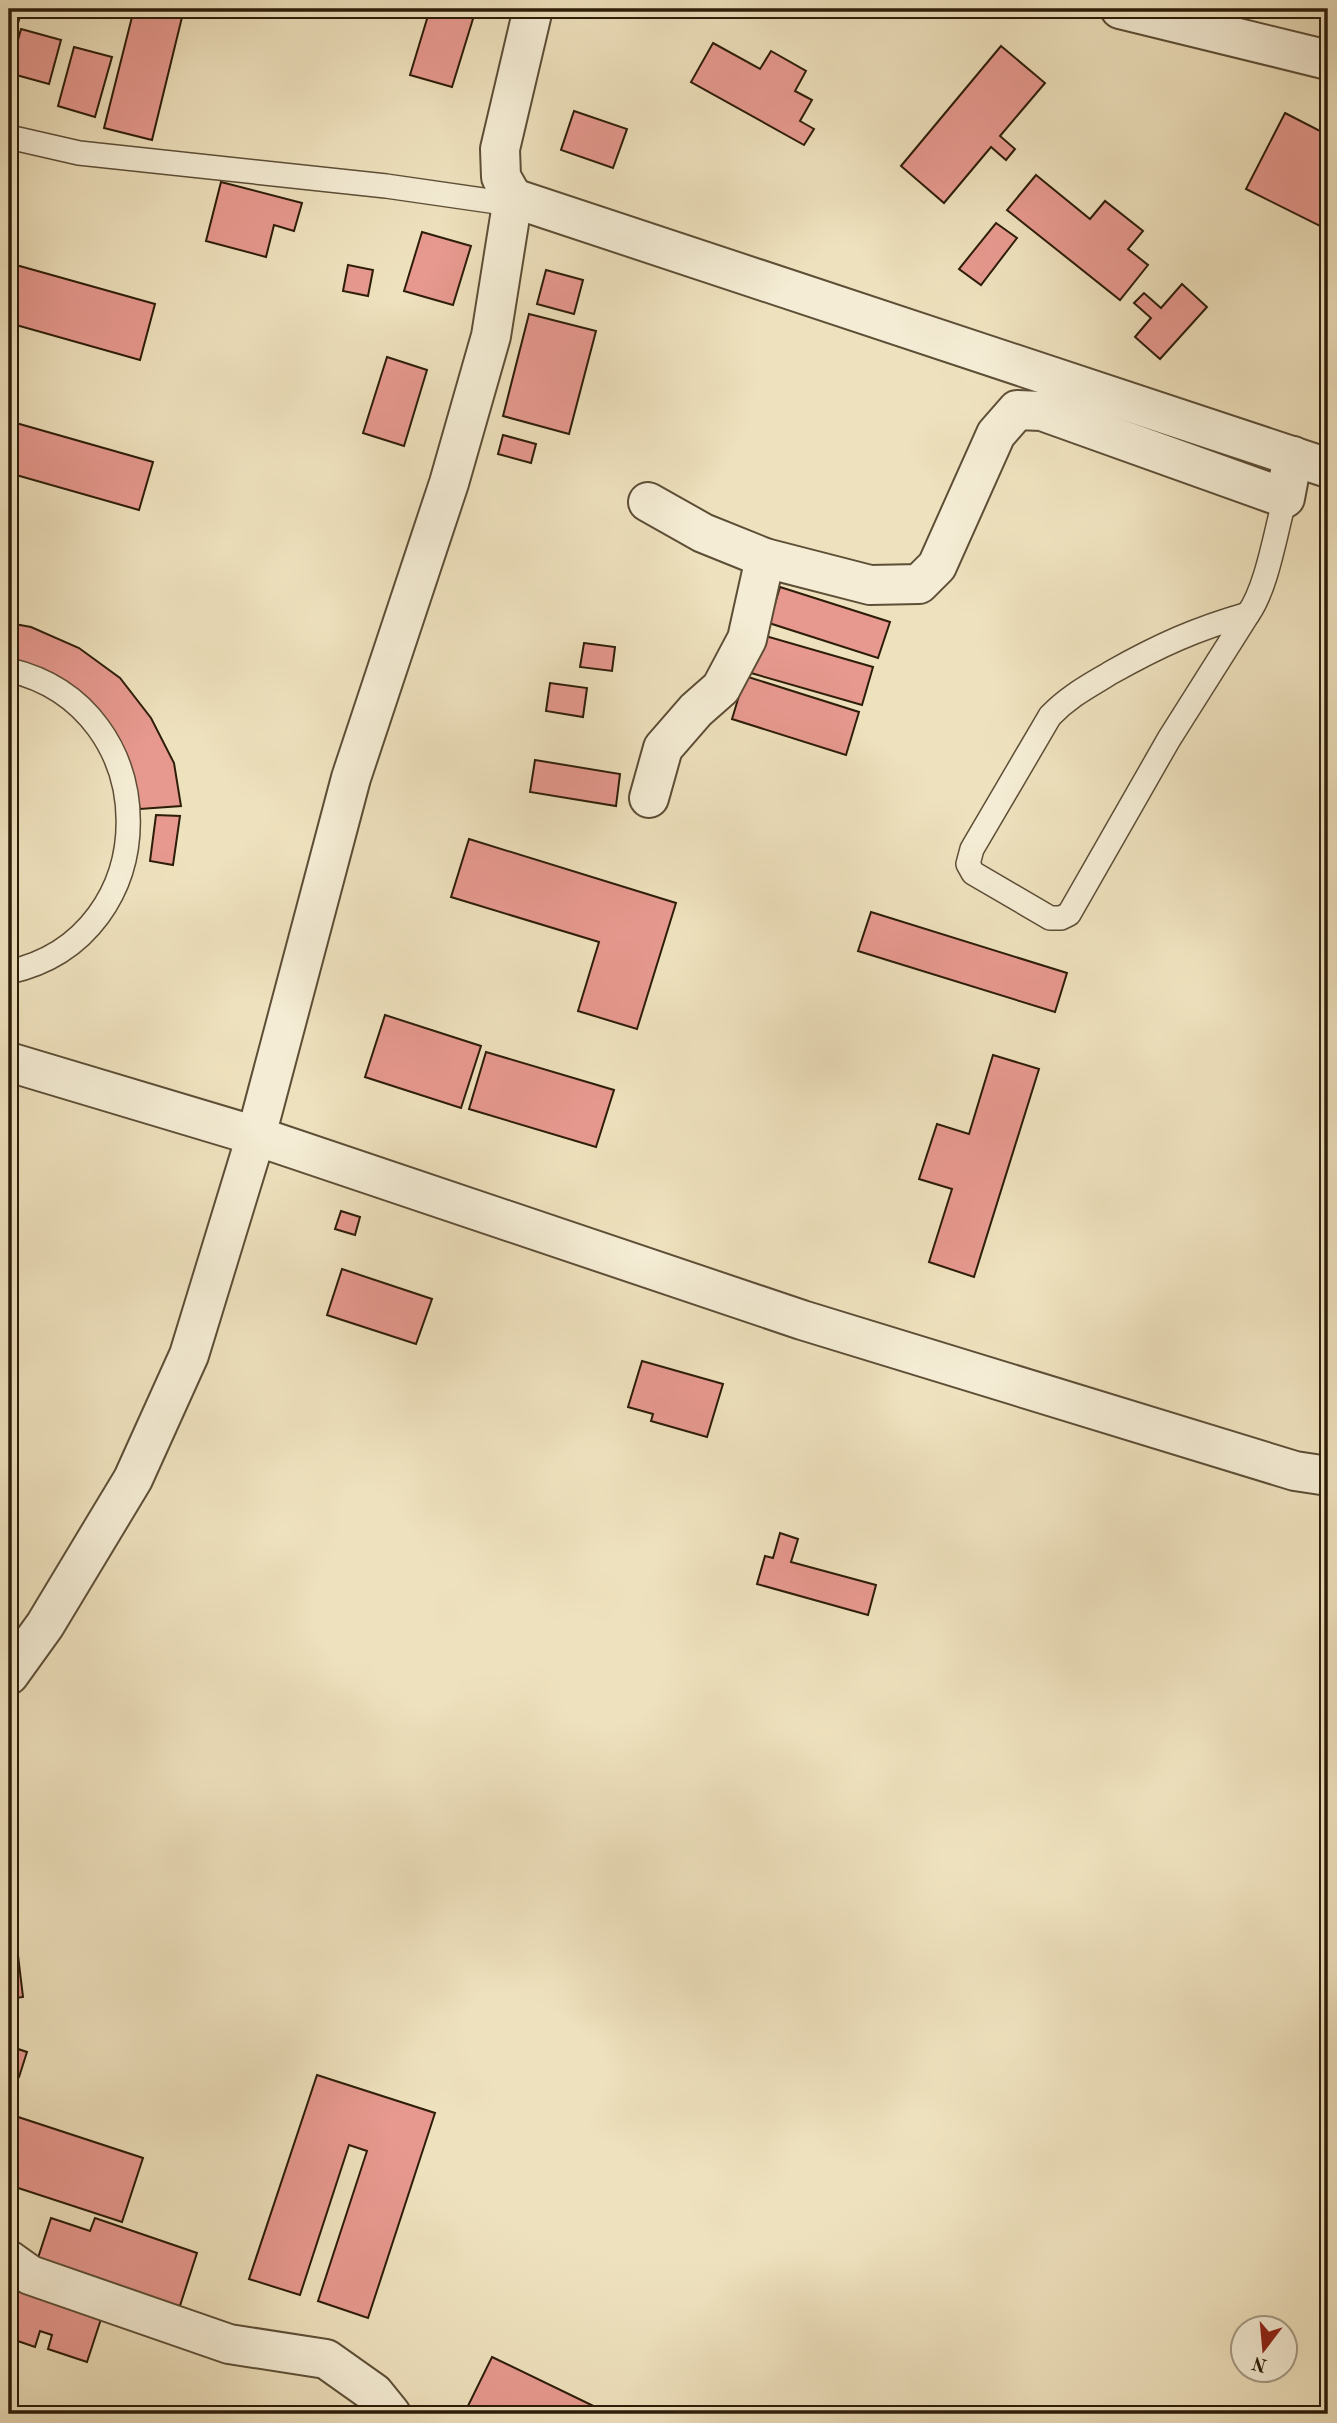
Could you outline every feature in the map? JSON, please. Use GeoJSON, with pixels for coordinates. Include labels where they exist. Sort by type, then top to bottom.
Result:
{"type":"FeatureCollection","features":[{"type":"Feature","properties":{"kind":"street"},"geometry":{"type":"LineString","coordinates":[[9,1675],[45,1625],[133,1479],[188,1355],[256,1136],[351,778],[449,483],[491,336],[512,201],[501,177],[500,149],[533,9]]}},
{"type":"Feature","properties":{"kind":"street"},"geometry":{"type":"LineString","coordinates":[[1121,9],[1185,17],[1328,60]]}},
{"type":"Feature","properties":{"kind":"street"},"geometry":{"type":"LineString","coordinates":[[512,201],[1328,468]]}},
{"type":"Feature","properties":{"kind":"street"},"geometry":{"type":"LineString","coordinates":[[648,502],[703,533],[765,558],[870,586],[919,584],[937,566],[996,434],[1017,410],[1042,411],[1285,498],[1293,456]]}},
{"type":"Feature","properties":{"kind":"street"},"geometry":{"type":"LineString","coordinates":[[649,798],[663,748],[696,710],[721,688],[747,639],[765,558]]}},
{"type":"Feature","properties":{"kind":"street"},"geometry":{"type":"LineString","coordinates":[[9,1062],[256,1136],[802,1320],[1295,1471],[1328,1476]]}},
{"type":"Feature","properties":{"kind":"street"},"geometry":{"type":"LineString","coordinates":[[9,2260],[30,2275],[229,2344],[326,2359],[374,2393],[391,2414]]}},
{"type":"Feature","properties":{"kind":"lane"},"geometry":{"type":"LineString","coordinates":[[9,137],[79,153],[512,201]]}},
{"type":"Feature","properties":{"kind":"lane"},"geometry":{"type":"LineString","coordinates":[[1248,614],[1209,625],[1161,645],[1066,699],[1050,716],[972,849],[968,864],[973,873],[1049,918],[1061,918],[1069,914],[1169,739],[1255,605],[1285,498]]}},
{"type":"Feature","properties":{"kind":"lane"},"geometry":{"type":"LineString","coordinates":[[9,670],[30,675],[71,699],[103,734],[124,776],[130,823],[123,869],[102,911],[69,945],[28,968],[9,972]]}},
{"type":"Feature","properties":{"kind":"building"},"geometry":{"type":"Polygon","coordinates":[[[9,9],[22,9],[9,55],[9,9]]]}},
{"type":"Feature","properties":{"kind":"building"},"geometry":{"type":"Polygon","coordinates":[[[134,9],[184,9],[152,140],[104,128],[134,9]]]}},
{"type":"Feature","properties":{"kind":"building"},"geometry":{"type":"Polygon","coordinates":[[[430,9],[476,9],[452,87],[410,75],[430,9]]]}},
{"type":"Feature","properties":{"kind":"building"},"geometry":{"type":"Polygon","coordinates":[[[21,29],[61,40],[49,84],[9,73],[21,29]]]}},
{"type":"Feature","properties":{"kind":"building"},"geometry":{"type":"Polygon","coordinates":[[[713,43],[760,69],[771,51],[806,71],[795,91],[812,100],[800,121],[814,129],[804,145],[691,82],[713,43]]]}},
{"type":"Feature","properties":{"kind":"building"},"geometry":{"type":"Polygon","coordinates":[[[1001,46],[1045,83],[1000,136],[1015,149],[1006,160],[991,147],[944,203],[901,166],[1001,46]]]}},
{"type":"Feature","properties":{"kind":"building"},"geometry":{"type":"Polygon","coordinates":[[[74,47],[112,57],[95,117],[58,106],[74,47]]]}},
{"type":"Feature","properties":{"kind":"building"},"geometry":{"type":"Polygon","coordinates":[[[574,111],[627,129],[613,168],[561,150],[574,111]]]}},
{"type":"Feature","properties":{"kind":"building"},"geometry":{"type":"Polygon","coordinates":[[[1285,113],[1328,135],[1328,230],[1246,189],[1285,113]]]}},
{"type":"Feature","properties":{"kind":"building"},"geometry":{"type":"Polygon","coordinates":[[[1036,175],[1090,219],[1105,201],[1143,231],[1128,249],[1148,265],[1120,300],[1007,210],[1036,175]]]}},
{"type":"Feature","properties":{"kind":"building"},"geometry":{"type":"Polygon","coordinates":[[[221,182],[302,203],[294,231],[274,225],[266,257],[206,241],[221,182]]]}},
{"type":"Feature","properties":{"kind":"building"},"geometry":{"type":"Polygon","coordinates":[[[996,223],[1017,238],[981,285],[959,269],[996,223]]]}},
{"type":"Feature","properties":{"kind":"building"},"geometry":{"type":"Polygon","coordinates":[[[422,232],[471,246],[453,305],[404,291],[422,232]]]}},
{"type":"Feature","properties":{"kind":"building"},"geometry":{"type":"Polygon","coordinates":[[[9,263],[155,304],[140,360],[9,323],[9,263]]]}},
{"type":"Feature","properties":{"kind":"building"},"geometry":{"type":"Polygon","coordinates":[[[348,265],[373,270],[368,296],[343,291],[348,265]]]}},
{"type":"Feature","properties":{"kind":"building"},"geometry":{"type":"Polygon","coordinates":[[[546,270],[583,280],[574,314],[537,304],[546,270]]]}},
{"type":"Feature","properties":{"kind":"building"},"geometry":{"type":"Polygon","coordinates":[[[1182,284],[1207,307],[1160,359],[1135,337],[1151,318],[1134,303],[1144,293],[1161,308],[1182,284]]]}},
{"type":"Feature","properties":{"kind":"building"},"geometry":{"type":"Polygon","coordinates":[[[529,314],[596,331],[569,434],[503,416],[529,314]]]}},
{"type":"Feature","properties":{"kind":"building"},"geometry":{"type":"Polygon","coordinates":[[[387,357],[427,370],[404,446],[363,433],[387,357]]]}},
{"type":"Feature","properties":{"kind":"building"},"geometry":{"type":"Polygon","coordinates":[[[9,421],[153,462],[139,510],[9,473],[9,421]]]}},
{"type":"Feature","properties":{"kind":"building"},"geometry":{"type":"Polygon","coordinates":[[[503,435],[536,444],[531,463],[498,454],[503,435]]]}},
{"type":"Feature","properties":{"kind":"building"},"geometry":{"type":"Polygon","coordinates":[[[780,587],[890,622],[878,658],[769,623],[780,587]]]}},
{"type":"Feature","properties":{"kind":"building"},"geometry":{"type":"Polygon","coordinates":[[[9,623],[31,627],[79,648],[120,678],[151,718],[174,763],[181,806],[140,809],[131,776],[110,734],[9,664],[9,623]]]}},
{"type":"Feature","properties":{"kind":"building"},"geometry":{"type":"Polygon","coordinates":[[[762,635],[873,667],[862,705],[751,673],[762,635]]]}},
{"type":"Feature","properties":{"kind":"building"},"geometry":{"type":"Polygon","coordinates":[[[584,643],[615,647],[612,671],[580,667],[584,643]]]}},
{"type":"Feature","properties":{"kind":"building"},"geometry":{"type":"Polygon","coordinates":[[[745,676],[859,712],[846,755],[732,719],[745,676]]]}},
{"type":"Feature","properties":{"kind":"building"},"geometry":{"type":"Polygon","coordinates":[[[550,683],[587,688],[583,717],[546,711],[550,683]]]}},
{"type":"Feature","properties":{"kind":"building"},"geometry":{"type":"Polygon","coordinates":[[[535,760],[620,774],[616,806],[530,792],[535,760]]]}},
{"type":"Feature","properties":{"kind":"building"},"geometry":{"type":"Polygon","coordinates":[[[156,815],[180,816],[173,865],[150,861],[156,815]]]}},
{"type":"Feature","properties":{"kind":"building"},"geometry":{"type":"Polygon","coordinates":[[[469,839],[676,903],[637,1029],[578,1011],[599,942],[451,897],[469,839]]]}},
{"type":"Feature","properties":{"kind":"building"},"geometry":{"type":"Polygon","coordinates":[[[871,912],[1067,973],[1055,1012],[858,951],[871,912]]]}},
{"type":"Feature","properties":{"kind":"building"},"geometry":{"type":"Polygon","coordinates":[[[385,1015],[481,1046],[461,1108],[365,1077],[385,1015]]]}},
{"type":"Feature","properties":{"kind":"building"},"geometry":{"type":"Polygon","coordinates":[[[486,1052],[614,1090],[596,1147],[469,1109],[486,1052]]]}},
{"type":"Feature","properties":{"kind":"building"},"geometry":{"type":"Polygon","coordinates":[[[993,1055],[1039,1069],[974,1277],[929,1262],[952,1189],[919,1179],[937,1124],[969,1134],[993,1055]]]}},
{"type":"Feature","properties":{"kind":"building"},"geometry":{"type":"Polygon","coordinates":[[[341,1211],[360,1217],[355,1235],[335,1229],[341,1211]]]}},
{"type":"Feature","properties":{"kind":"building"},"geometry":{"type":"Polygon","coordinates":[[[342,1269],[432,1299],[416,1344],[327,1315],[342,1269]]]}},
{"type":"Feature","properties":{"kind":"building"},"geometry":{"type":"Polygon","coordinates":[[[642,1361],[723,1384],[707,1437],[651,1421],[653,1414],[628,1407],[642,1361]]]}},
{"type":"Feature","properties":{"kind":"building"},"geometry":{"type":"Polygon","coordinates":[[[780,1533],[798,1539],[791,1562],[876,1585],[868,1615],[757,1584],[765,1556],[773,1558],[780,1533]]]}},
{"type":"Feature","properties":{"kind":"building"},"geometry":{"type":"Polygon","coordinates":[[[17,1947],[23,1997],[9,1999],[9,1948],[17,1947]]]}},
{"type":"Feature","properties":{"kind":"building"},"geometry":{"type":"Polygon","coordinates":[[[9,2046],[27,2052],[19,2077],[9,2076],[9,2046]]]}},
{"type":"Feature","properties":{"kind":"building"},"geometry":{"type":"Polygon","coordinates":[[[317,2075],[435,2113],[368,2318],[318,2301],[367,2151],[349,2145],[300,2295],[249,2279],[317,2075]]]}},
{"type":"Feature","properties":{"kind":"building"},"geometry":{"type":"Polygon","coordinates":[[[9,2114],[143,2158],[122,2222],[9,2185],[9,2114]]]}},
{"type":"Feature","properties":{"kind":"building"},"geometry":{"type":"Polygon","coordinates":[[[51,2218],[90,2231],[95,2218],[197,2253],[177,2315],[35,2267],[51,2218]]]}},
{"type":"Feature","properties":{"kind":"building"},"geometry":{"type":"Polygon","coordinates":[[[9,2284],[102,2316],[87,2362],[48,2349],[52,2335],[40,2331],[35,2347],[9,2338],[14,2322],[9,2321],[9,2284]]]}},
{"type":"Feature","properties":{"kind":"building"},"geometry":{"type":"Polygon","coordinates":[[[492,2357],[610,2414],[464,2414],[492,2357]]]}}]}
